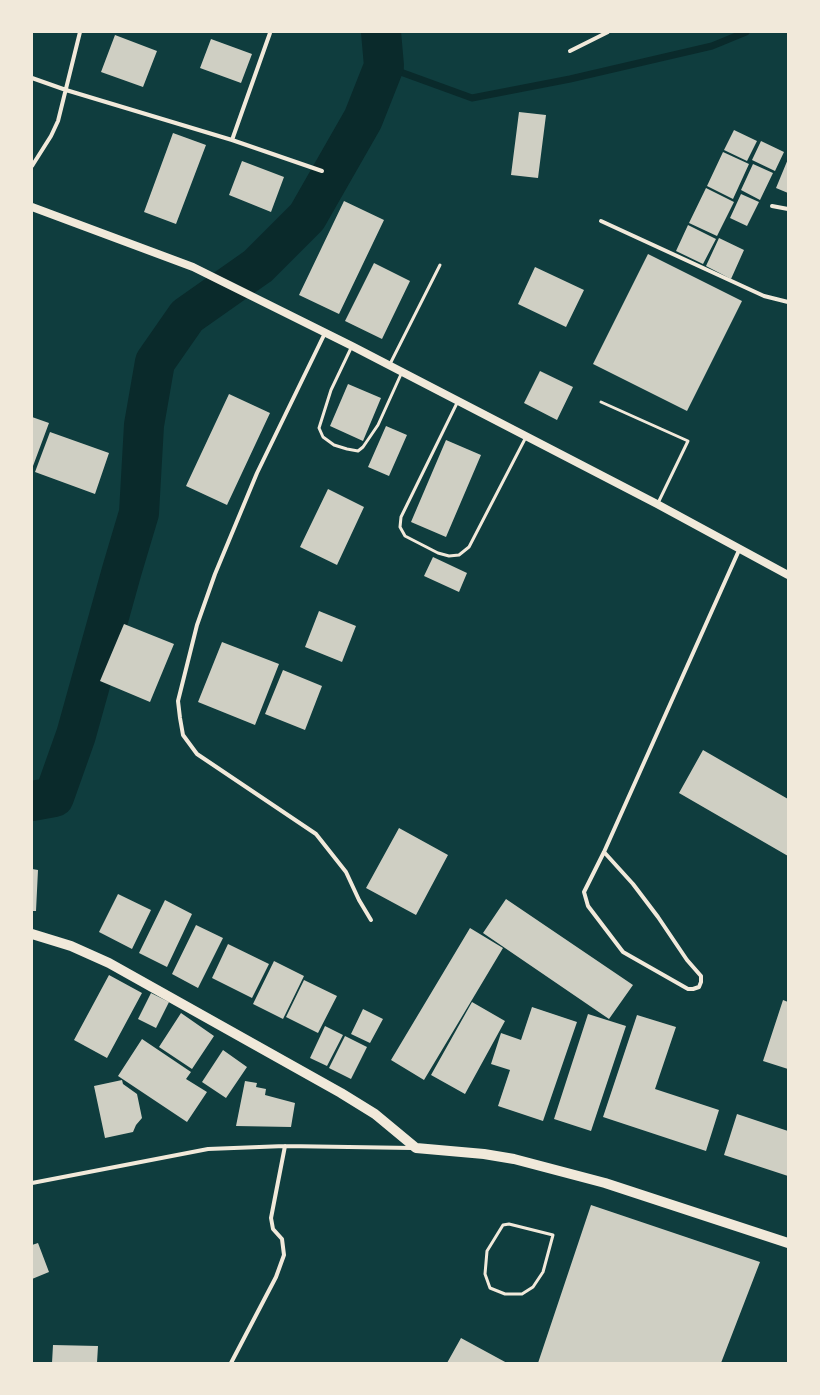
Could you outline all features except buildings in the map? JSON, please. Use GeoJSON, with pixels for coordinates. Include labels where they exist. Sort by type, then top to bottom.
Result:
{"type":"FeatureCollection","features":[{"type":"Feature","properties":{"kind":"main road"},"geometry":{"type":"LineString","coordinates":[[32,207],[193,267],[352,346],[527,436],[740,548],[788,575]]}},
{"type":"Feature","properties":{"kind":"main road"},"geometry":{"type":"LineString","coordinates":[[32,934],[71,946],[109,963],[341,1093],[375,1114],[416,1148],[484,1154],[521,1161],[605,1183],[788,1243]]}},
{"type":"Feature","properties":{"kind":"street"},"geometry":{"type":"LineString","coordinates":[[32,166],[51,136],[58,121],[80,32]]}},
{"type":"Feature","properties":{"kind":"street"},"geometry":{"type":"LineString","coordinates":[[570,51],[608,32]]}},
{"type":"Feature","properties":{"kind":"street"},"geometry":{"type":"LineString","coordinates":[[232,140],[270,33]]}},
{"type":"Feature","properties":{"kind":"street"},"geometry":{"type":"LineString","coordinates":[[32,78],[66,90],[232,140],[322,170]]}},
{"type":"Feature","properties":{"kind":"street"},"geometry":{"type":"LineString","coordinates":[[772,206],[788,209]]}},
{"type":"Feature","properties":{"kind":"street"},"geometry":{"type":"LineString","coordinates":[[601,221],[764,296],[788,302]]}},
{"type":"Feature","properties":{"kind":"street"},"geometry":{"type":"LineString","coordinates":[[325,333],[257,473],[215,574],[195,633],[178,701],[183,735],[197,754],[316,834],[346,872],[359,900],[371,920]]}},
{"type":"Feature","properties":{"kind":"street"},"geometry":{"type":"LineString","coordinates":[[604,852],[633,884],[701,976],[699,986],[694,989],[688,989],[623,952],[588,906],[584,892],[604,852],[740,548]]}},
{"type":"Feature","properties":{"kind":"street"},"geometry":{"type":"LineString","coordinates":[[32,1183],[208,1149],[285,1146],[416,1148]]}},
{"type":"Feature","properties":{"kind":"street"},"geometry":{"type":"LineString","coordinates":[[231,1363],[276,1278],[284,1255],[282,1239],[273,1228],[271,1218],[285,1146]]}},
{"type":"Feature","properties":{"kind":"lane"},"geometry":{"type":"LineString","coordinates":[[389,365],[440,265]]}},
{"type":"Feature","properties":{"kind":"lane"},"geometry":{"type":"LineString","coordinates":[[352,346],[331,390],[319,428],[323,437],[334,445],[347,450],[358,451],[363,447],[378,425],[402,372]]}},
{"type":"Feature","properties":{"kind":"lane"},"geometry":{"type":"LineString","coordinates":[[458,401],[401,517],[400,527],[405,536],[438,553],[449,556],[459,555],[469,547],[527,436]]}},
{"type":"Feature","properties":{"kind":"lane"},"geometry":{"type":"LineString","coordinates":[[601,402],[688,441],[657,504]]}},
{"type":"Feature","properties":{"kind":"lane"},"geometry":{"type":"LineString","coordinates":[[509,1224],[553,1234],[543,1272],[533,1287],[522,1294],[505,1294],[490,1288],[485,1274],[487,1251],[503,1225],[509,1224]]}},
{"type":"Feature","properties":{"kind":"waterway"},"geometry":{"type":"LineString","coordinates":[[32,801],[54,797],[76,735],[139,513],[144,425],[155,362],[187,316],[258,266],[307,217],[363,119],[384,66],[381,32]]}},
{"type":"Feature","properties":{"kind":"waterway"},"geometry":{"type":"LineString","coordinates":[[384,66],[472,98],[570,79],[712,46],[746,32]]}}]}
